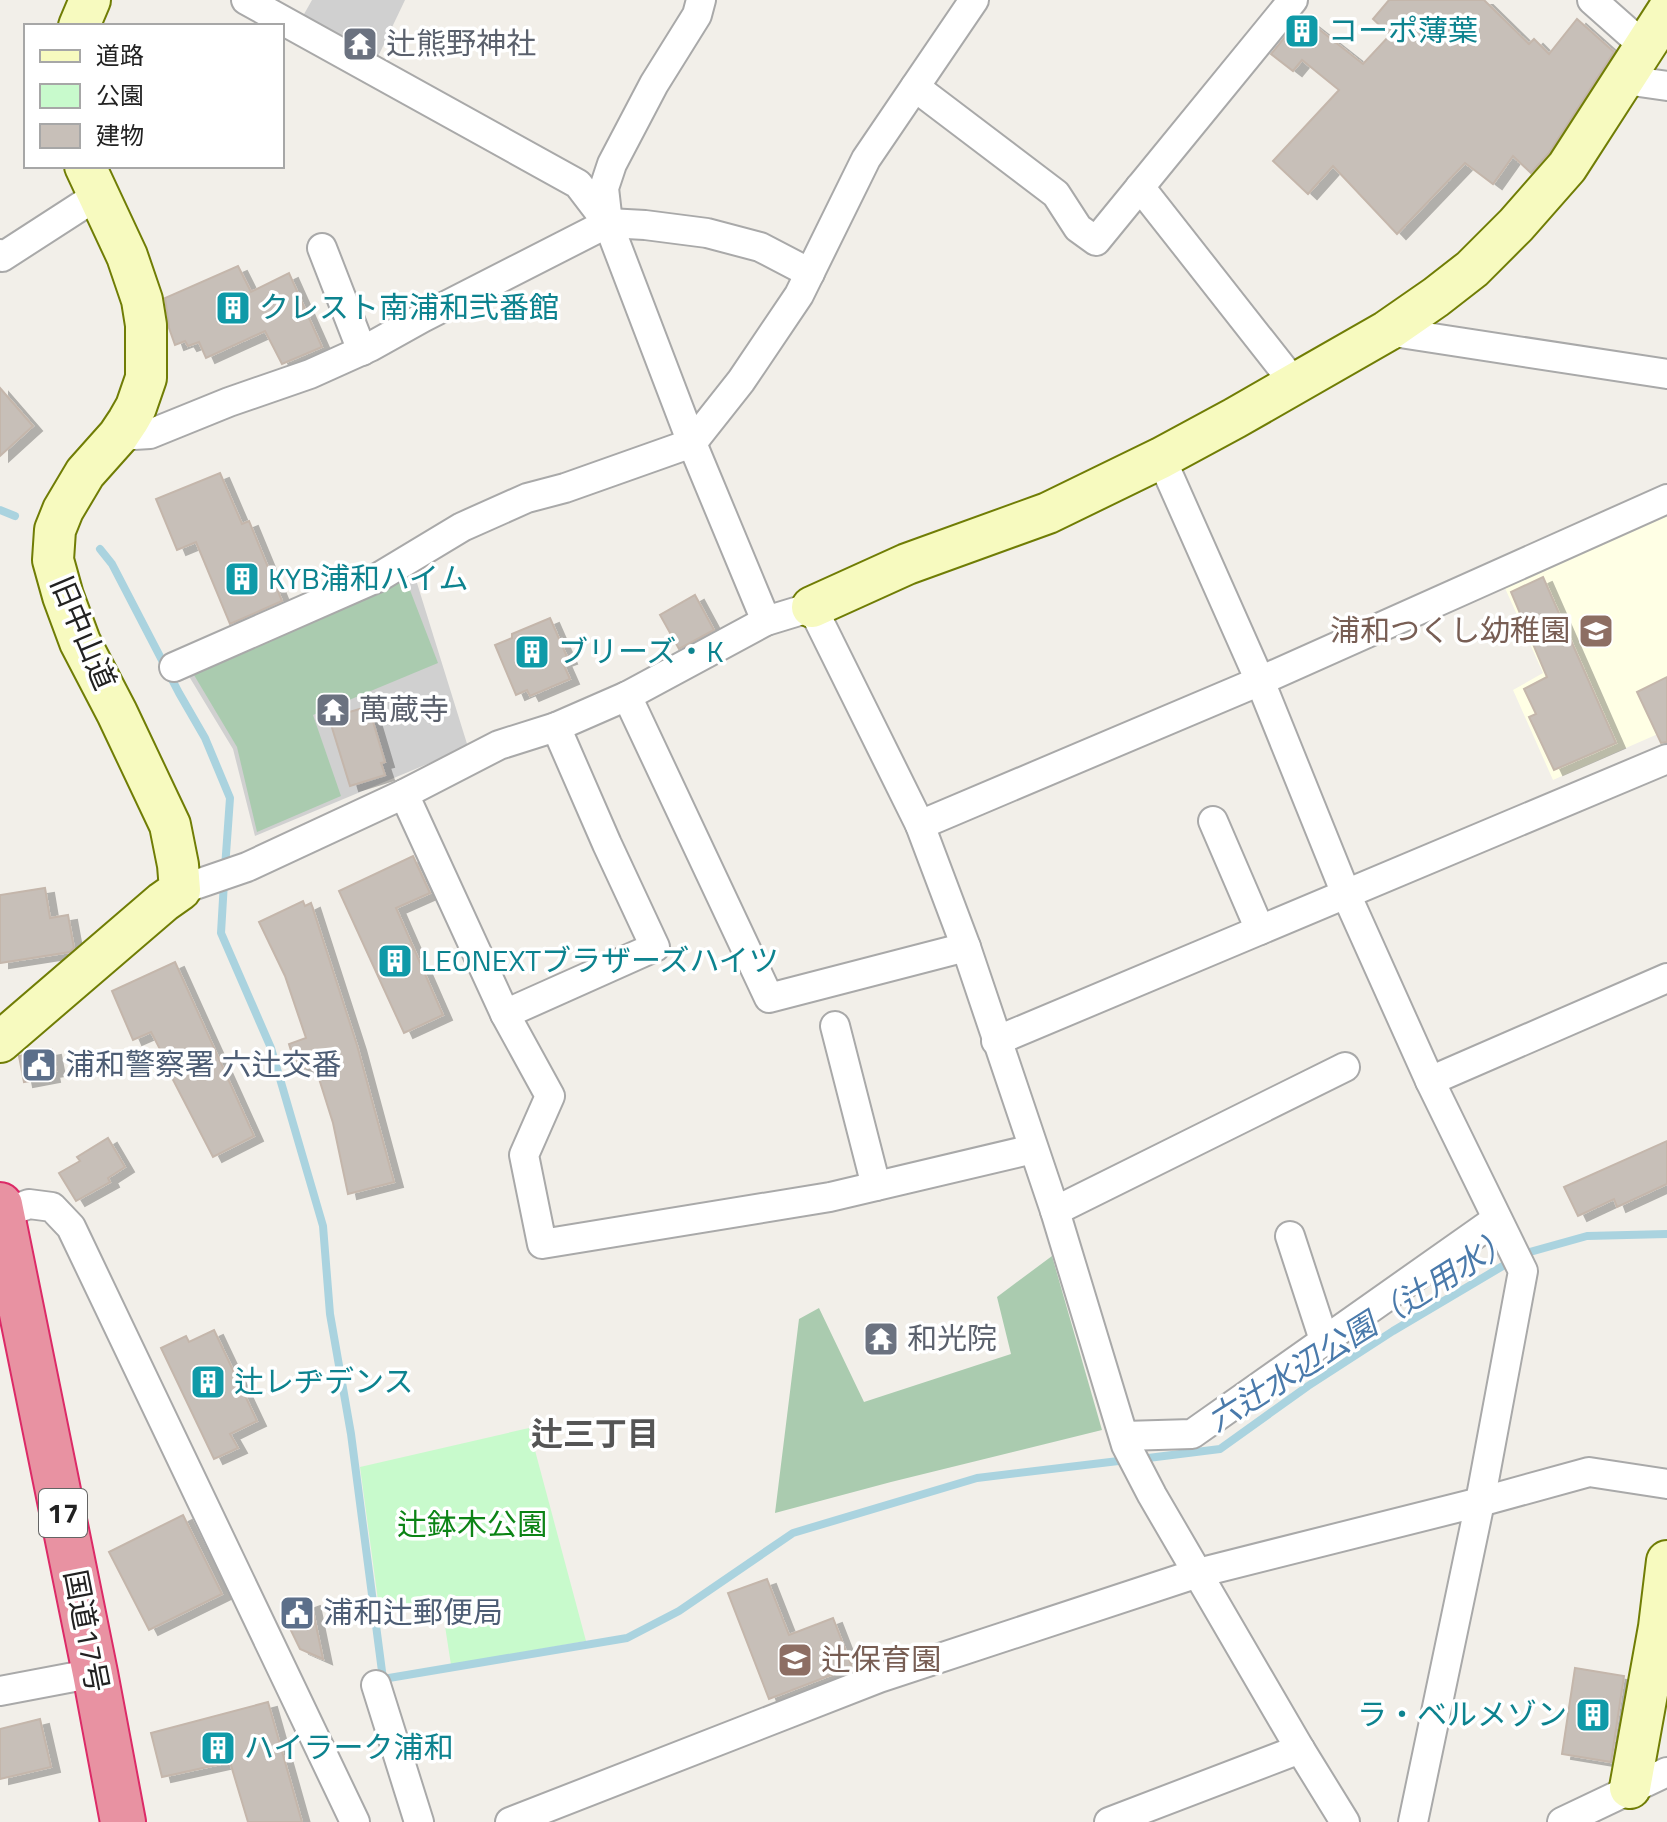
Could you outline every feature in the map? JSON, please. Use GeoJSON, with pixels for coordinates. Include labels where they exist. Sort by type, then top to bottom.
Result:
{"type":"FeatureCollection","features":[{"type":"Feature","properties":{"kind":"highway","name":"国道17号"},"geometry":{"type":"LineString","coordinates":[[1,1210],[123,1822]]}},
{"type":"Feature","properties":{"kind":"street"},"geometry":{"type":"LineString","coordinates":[[80,24],[90,0]]}},
{"type":"Feature","properties":{"kind":"street"},"geometry":{"type":"LineString","coordinates":[[246,0],[578,184],[608,223]]}},
{"type":"Feature","properties":{"kind":"street"},"geometry":{"type":"LineString","coordinates":[[701,0],[697,15],[654,84],[612,164],[604,188],[608,223],[692,443],[766,621]]}},
{"type":"Feature","properties":{"kind":"street"},"geometry":{"type":"LineString","coordinates":[[174,667],[379,577],[462,527],[527,498],[565,488],[692,443],[741,381],[799,295],[866,159],[974,0]]}},
{"type":"Feature","properties":{"kind":"street"},"geometry":{"type":"LineString","coordinates":[[915,87],[1056,194],[1078,228],[1096,241],[1293,0]]}},
{"type":"Feature","properties":{"kind":"street"},"geometry":{"type":"LineString","coordinates":[[1592,0],[1635,64],[1667,86]]}},
{"type":"Feature","properties":{"kind":"street"},"geometry":{"type":"LineString","coordinates":[[0,1042],[180,890],[247,867],[404,794],[499,745],[556,727],[627,696],[766,621],[812,607],[907,564],[1048,513],[1161,458],[1387,331],[1472,269],[1567,167],[1667,12]]}},
{"type":"Feature","properties":{"kind":"street"},"geometry":{"type":"LineString","coordinates":[[0,254],[2,257],[92,180]]}},
{"type":"Feature","properties":{"kind":"street","name":"旧中山道"},"geometry":{"type":"LineString","coordinates":[[92,180],[127,256],[142,300],[146,325],[146,378],[136,407],[118,436],[85,473],[63,510],[55,530],[53,560],[80,642],[124,726],[170,825],[180,890]]}},
{"type":"Feature","properties":{"kind":"street"},"geometry":{"type":"LineString","coordinates":[[1140,187],[1295,384]]}},
{"type":"Feature","properties":{"kind":"street"},"geometry":{"type":"LineString","coordinates":[[118,436],[150,434],[310,374],[362,351],[608,223],[707,233],[760,247],[810,273]]}},
{"type":"Feature","properties":{"kind":"street"},"geometry":{"type":"LineString","coordinates":[[322,248],[362,351]]}},
{"type":"Feature","properties":{"kind":"street"},"geometry":{"type":"LineString","coordinates":[[1387,331],[1667,374]]}},
{"type":"Feature","properties":{"kind":"street"},"geometry":{"type":"LineString","coordinates":[[1161,458],[1260,681],[1346,894],[1430,1081],[1523,1271],[1480,1502],[1413,1822]]}},
{"type":"Feature","properties":{"kind":"street"},"geometry":{"type":"LineString","coordinates":[[920,825],[1260,681],[1667,499]]}},
{"type":"Feature","properties":{"kind":"street"},"geometry":{"type":"LineString","coordinates":[[812,607],[920,825],[966,947],[1055,1211],[1124,1436],[1152,1495],[1345,1822]]}},
{"type":"Feature","properties":{"kind":"street"},"geometry":{"type":"LineString","coordinates":[[627,696],[769,998],[966,947]]}},
{"type":"Feature","properties":{"kind":"street"},"geometry":{"type":"LineString","coordinates":[[505,1014],[655,947],[556,727]]}},
{"type":"Feature","properties":{"kind":"street"},"geometry":{"type":"LineString","coordinates":[[996,1041],[1667,759]]}},
{"type":"Feature","properties":{"kind":"street"},"geometry":{"type":"LineString","coordinates":[[404,794],[505,1014],[550,1096],[524,1155],[542,1244],[830,1197],[1033,1149]]}},
{"type":"Feature","properties":{"kind":"street"},"geometry":{"type":"LineString","coordinates":[[1213,821],[1260,930]]}},
{"type":"Feature","properties":{"kind":"street"},"geometry":{"type":"LineString","coordinates":[[1430,1081],[1667,978]]}},
{"type":"Feature","properties":{"kind":"street"},"geometry":{"type":"LineString","coordinates":[[835,1026],[876,1186]]}},
{"type":"Feature","properties":{"kind":"street"},"geometry":{"type":"LineString","coordinates":[[1055,1211],[1345,1067]]}},
{"type":"Feature","properties":{"kind":"street"},"geometry":{"type":"LineString","coordinates":[[1,1210],[29,1204],[52,1207],[71,1227],[355,1822]]}},
{"type":"Feature","properties":{"kind":"street"},"geometry":{"type":"LineString","coordinates":[[1124,1436],[1192,1434],[1497,1219]]}},
{"type":"Feature","properties":{"kind":"street"},"geometry":{"type":"LineString","coordinates":[[1290,1236],[1324,1340]]}},
{"type":"Feature","properties":{"kind":"street"},"geometry":{"type":"LineString","coordinates":[[510,1822],[879,1678],[1198,1573],[1589,1472],[1667,1484]]}},
{"type":"Feature","properties":{"kind":"street"},"geometry":{"type":"LineString","coordinates":[[1630,1788],[1659,1627],[1667,1561]]}},
{"type":"Feature","properties":{"kind":"street"},"geometry":{"type":"LineString","coordinates":[[0,1691],[95,1673]]}},
{"type":"Feature","properties":{"kind":"street"},"geometry":{"type":"LineString","coordinates":[[376,1685],[419,1822]]}},
{"type":"Feature","properties":{"kind":"street"},"geometry":{"type":"LineString","coordinates":[[1109,1822],[1300,1749]]}},
{"type":"Feature","properties":{"kind":"street"},"geometry":{"type":"LineString","coordinates":[[1562,1822],[1667,1772]]}},
{"type":"Feature","properties":{"kind":"shaded area","name":"辻熊野神社"},"geometry":{"type":"Polygon","coordinates":[[[312,0],[405,0],[374,65],[299,23],[312,0]]]}},
{"type":"Feature","properties":{"kind":"shaded area","name":"浦和つくし幼稚園"},"geometry":{"type":"Polygon","coordinates":[[[1667,514],[1667,730],[1553,780],[1513,690],[1543,673],[1505,588],[1667,514]]]}},
{"type":"Feature","properties":{"kind":"shaded area","name":"萬蔵寺"},"geometry":{"type":"Polygon","coordinates":[[[412,567],[468,747],[255,836],[233,749],[187,673],[412,567]]]}},
{"type":"Feature","properties":{"kind":"shaded area","name":"萬蔵寺"},"geometry":{"type":"Polygon","coordinates":[[[405,577],[438,663],[313,715],[341,796],[257,832],[237,747],[194,675],[405,577]]]}},
{"type":"Feature","properties":{"kind":"shaded area"},"geometry":{"type":"Polygon","coordinates":[[[1052,1256],[1102,1430],[775,1513],[799,1319],[819,1308],[864,1402],[1011,1354],[997,1297],[1052,1256]]]}},
{"type":"Feature","properties":{"kind":"green space","name":"辻鉢木公園"},"geometry":{"type":"Polygon","coordinates":[[[529,1428],[586,1641],[451,1665],[441,1600],[380,1615],[360,1467],[529,1428]]]}},
{"type":"Feature","properties":{"kind":"building"},"geometry":{"type":"Polygon","coordinates":[[[1389,0],[1484,0],[1529,44],[1534,39],[1549,54],[1577,19],[1614,52],[1549,153],[1531,173],[1513,156],[1493,184],[1465,163],[1397,234],[1333,166],[1308,194],[1273,161],[1339,90],[1302,60],[1293,71],[1271,54],[1302,16],[1363,64],[1390,35],[1373,19],[1389,0]]]}},
{"type":"Feature","properties":{"kind":"building","name":"クレスト南浦和弐番館"},"geometry":{"type":"Polygon","coordinates":[[[238,266],[251,292],[289,273],[322,347],[282,364],[265,331],[206,358],[199,342],[188,346],[185,341],[175,345],[165,298],[238,266]]]}},
{"type":"Feature","properties":{"kind":"building"},"geometry":{"type":"Polygon","coordinates":[[[0,388],[33,426],[0,456],[0,388]]]}},
{"type":"Feature","properties":{"kind":"building","name":"KYB浦和ハイム"},"geometry":{"type":"Polygon","coordinates":[[[220,473],[242,524],[249,521],[282,601],[230,624],[196,542],[177,550],[156,499],[220,473]]]}},
{"type":"Feature","properties":{"kind":"building"},"geometry":{"type":"Polygon","coordinates":[[[1543,577],[1616,743],[1554,770],[1529,717],[1536,714],[1524,689],[1547,677],[1511,592],[1543,577]]]}},
{"type":"Feature","properties":{"kind":"building"},"geometry":{"type":"Polygon","coordinates":[[[695,595],[714,630],[679,649],[660,615],[695,595]]]}},
{"type":"Feature","properties":{"kind":"building","name":"ブリーズ・K"},"geometry":{"type":"Polygon","coordinates":[[[550,618],[568,659],[562,661],[570,679],[530,696],[527,690],[516,695],[495,645],[550,618]]]}},
{"type":"Feature","properties":{"kind":"building"},"geometry":{"type":"Polygon","coordinates":[[[1667,677],[1667,742],[1661,743],[1637,692],[1667,677]]]}},
{"type":"Feature","properties":{"kind":"building"},"geometry":{"type":"Polygon","coordinates":[[[363,708],[366,717],[371,715],[385,762],[381,763],[385,775],[350,786],[329,718],[363,708]]]}},
{"type":"Feature","properties":{"kind":"building","name":"LEONEXTブラザーズハイツ"},"geometry":{"type":"Polygon","coordinates":[[[413,856],[430,893],[396,908],[443,1015],[404,1033],[339,891],[413,856]]]}},
{"type":"Feature","properties":{"kind":"building"},"geometry":{"type":"Polygon","coordinates":[[[45,888],[50,918],[68,915],[74,948],[70,952],[0,963],[0,895],[45,888]]]}},
{"type":"Feature","properties":{"kind":"building"},"geometry":{"type":"Polygon","coordinates":[[[303,901],[305,906],[311,903],[357,1045],[394,1182],[348,1194],[333,1123],[315,1066],[297,1070],[289,1044],[306,1038],[285,976],[259,922],[303,901]]]}},
{"type":"Feature","properties":{"kind":"building"},"geometry":{"type":"Polygon","coordinates":[[[175,962],[254,1136],[213,1157],[151,1032],[133,1040],[112,991],[175,962]]]}},
{"type":"Feature","properties":{"kind":"building"},"geometry":{"type":"Polygon","coordinates":[[[52,1050],[56,1071],[50,1072],[51,1077],[24,1082],[19,1056],[52,1050]]]}},
{"type":"Feature","properties":{"kind":"building"},"geometry":{"type":"Polygon","coordinates":[[[108,1138],[125,1167],[108,1178],[110,1182],[76,1201],[59,1173],[80,1161],[77,1157],[108,1138]]]}},
{"type":"Feature","properties":{"kind":"building"},"geometry":{"type":"Polygon","coordinates":[[[1667,1141],[1667,1184],[1617,1207],[1614,1199],[1578,1216],[1564,1187],[1667,1141]]]}},
{"type":"Feature","properties":{"kind":"building","name":"辻レヂデンス"},"geometry":{"type":"Polygon","coordinates":[[[214,1330],[257,1421],[230,1434],[238,1448],[214,1459],[161,1348],[186,1336],[189,1342],[214,1330]]]}},
{"type":"Feature","properties":{"kind":"building"},"geometry":{"type":"Polygon","coordinates":[[[183,1515],[222,1594],[149,1630],[109,1552],[183,1515]]]}},
{"type":"Feature","properties":{"kind":"building"},"geometry":{"type":"Polygon","coordinates":[[[767,1579],[789,1635],[833,1618],[852,1667],[769,1699],[728,1593],[767,1579]]]}},
{"type":"Feature","properties":{"kind":"building"},"geometry":{"type":"Polygon","coordinates":[[[311,1601],[323,1659],[300,1649],[282,1612],[311,1601]]]}},
{"type":"Feature","properties":{"kind":"building","name":"ラ・ベルメゾン"},"geometry":{"type":"Polygon","coordinates":[[[1575,1668],[1624,1676],[1611,1762],[1562,1754],[1575,1668]]]}},
{"type":"Feature","properties":{"kind":"building","name":"ハイラーク浦和"},"geometry":{"type":"Polygon","coordinates":[[[268,1702],[302,1822],[248,1822],[230,1762],[162,1777],[151,1733],[268,1702]]]}},
{"type":"Feature","properties":{"kind":"building"},"geometry":{"type":"Polygon","coordinates":[[[40,1719],[51,1767],[0,1779],[0,1729],[40,1719]]]}},
{"type":"Feature","properties":{"kind":"waterway","name":"六辻水辺公園（辻用水）"},"geometry":{"type":"LineString","coordinates":[[0,510],[15,516]]}},
{"type":"Feature","properties":{"kind":"waterway","name":"六辻水辺公園（辻用水）"},"geometry":{"type":"LineString","coordinates":[[100,549],[112,564],[205,738],[230,798],[225,868]]}},
{"type":"Feature","properties":{"kind":"waterway","name":"六辻水辺公園（辻用水）"},"geometry":{"type":"LineString","coordinates":[[224,882],[221,933],[271,1048],[323,1226],[330,1314],[351,1434],[383,1679],[627,1638],[679,1611],[793,1533],[977,1478],[1127,1460]]}},
{"type":"Feature","properties":{"kind":"waterway","name":"六辻水辺公園（辻用水）"},"geometry":{"type":"LineString","coordinates":[[1140,1459],[1220,1449],[1308,1386],[1393,1331],[1523,1254],[1587,1236],[1667,1234]]}},
{"type":"Feature","properties":{"kind":"place","name":"コーポ薄葉"},"geometry":{"type":"Point","coordinates":[1302,31]}},
{"type":"Feature","properties":{"kind":"place","name":"辻熊野神社"},"geometry":{"type":"Point","coordinates":[360,44]}},
{"type":"Feature","properties":{"kind":"place","name":"クレスト南浦和弐番館"},"geometry":{"type":"Point","coordinates":[233,308]}},
{"type":"Feature","properties":{"kind":"place","name":"KYB浦和ハイム"},"geometry":{"type":"Point","coordinates":[242,579]}},
{"type":"Feature","properties":{"kind":"place","name":"浦和つくし幼稚園"},"geometry":{"type":"Point","coordinates":[1596,631]}},
{"type":"Feature","properties":{"kind":"place","name":"ブリーズ・K"},"geometry":{"type":"Point","coordinates":[532,652]}},
{"type":"Feature","properties":{"kind":"place","name":"萬蔵寺"},"geometry":{"type":"Point","coordinates":[333,710]}},
{"type":"Feature","properties":{"kind":"place","name":"LEONEXTブラザーズハイツ"},"geometry":{"type":"Point","coordinates":[395,961]}},
{"type":"Feature","properties":{"kind":"place","name":"浦和警察署 六辻交番"},"geometry":{"type":"Point","coordinates":[39,1065]}},
{"type":"Feature","properties":{"kind":"place","name":"和光院"},"geometry":{"type":"Point","coordinates":[881,1339]}},
{"type":"Feature","properties":{"kind":"place","name":"辻レヂデンス"},"geometry":{"type":"Point","coordinates":[208,1382]}},
{"type":"Feature","properties":{"kind":"place","name":"浦和辻郵便局"},"geometry":{"type":"Point","coordinates":[297,1613]}},
{"type":"Feature","properties":{"kind":"place","name":"辻保育園"},"geometry":{"type":"Point","coordinates":[795,1660]}},
{"type":"Feature","properties":{"kind":"place","name":"ラ・ベルメゾン"},"geometry":{"type":"Point","coordinates":[1593,1715]}},
{"type":"Feature","properties":{"kind":"place","name":"ハイラーク浦和"},"geometry":{"type":"Point","coordinates":[218,1748]}},
{"type":"Feature","properties":{"kind":"district","name":"辻三丁目"},"geometry":{"type":"Point","coordinates":[595,1434]}}]}
